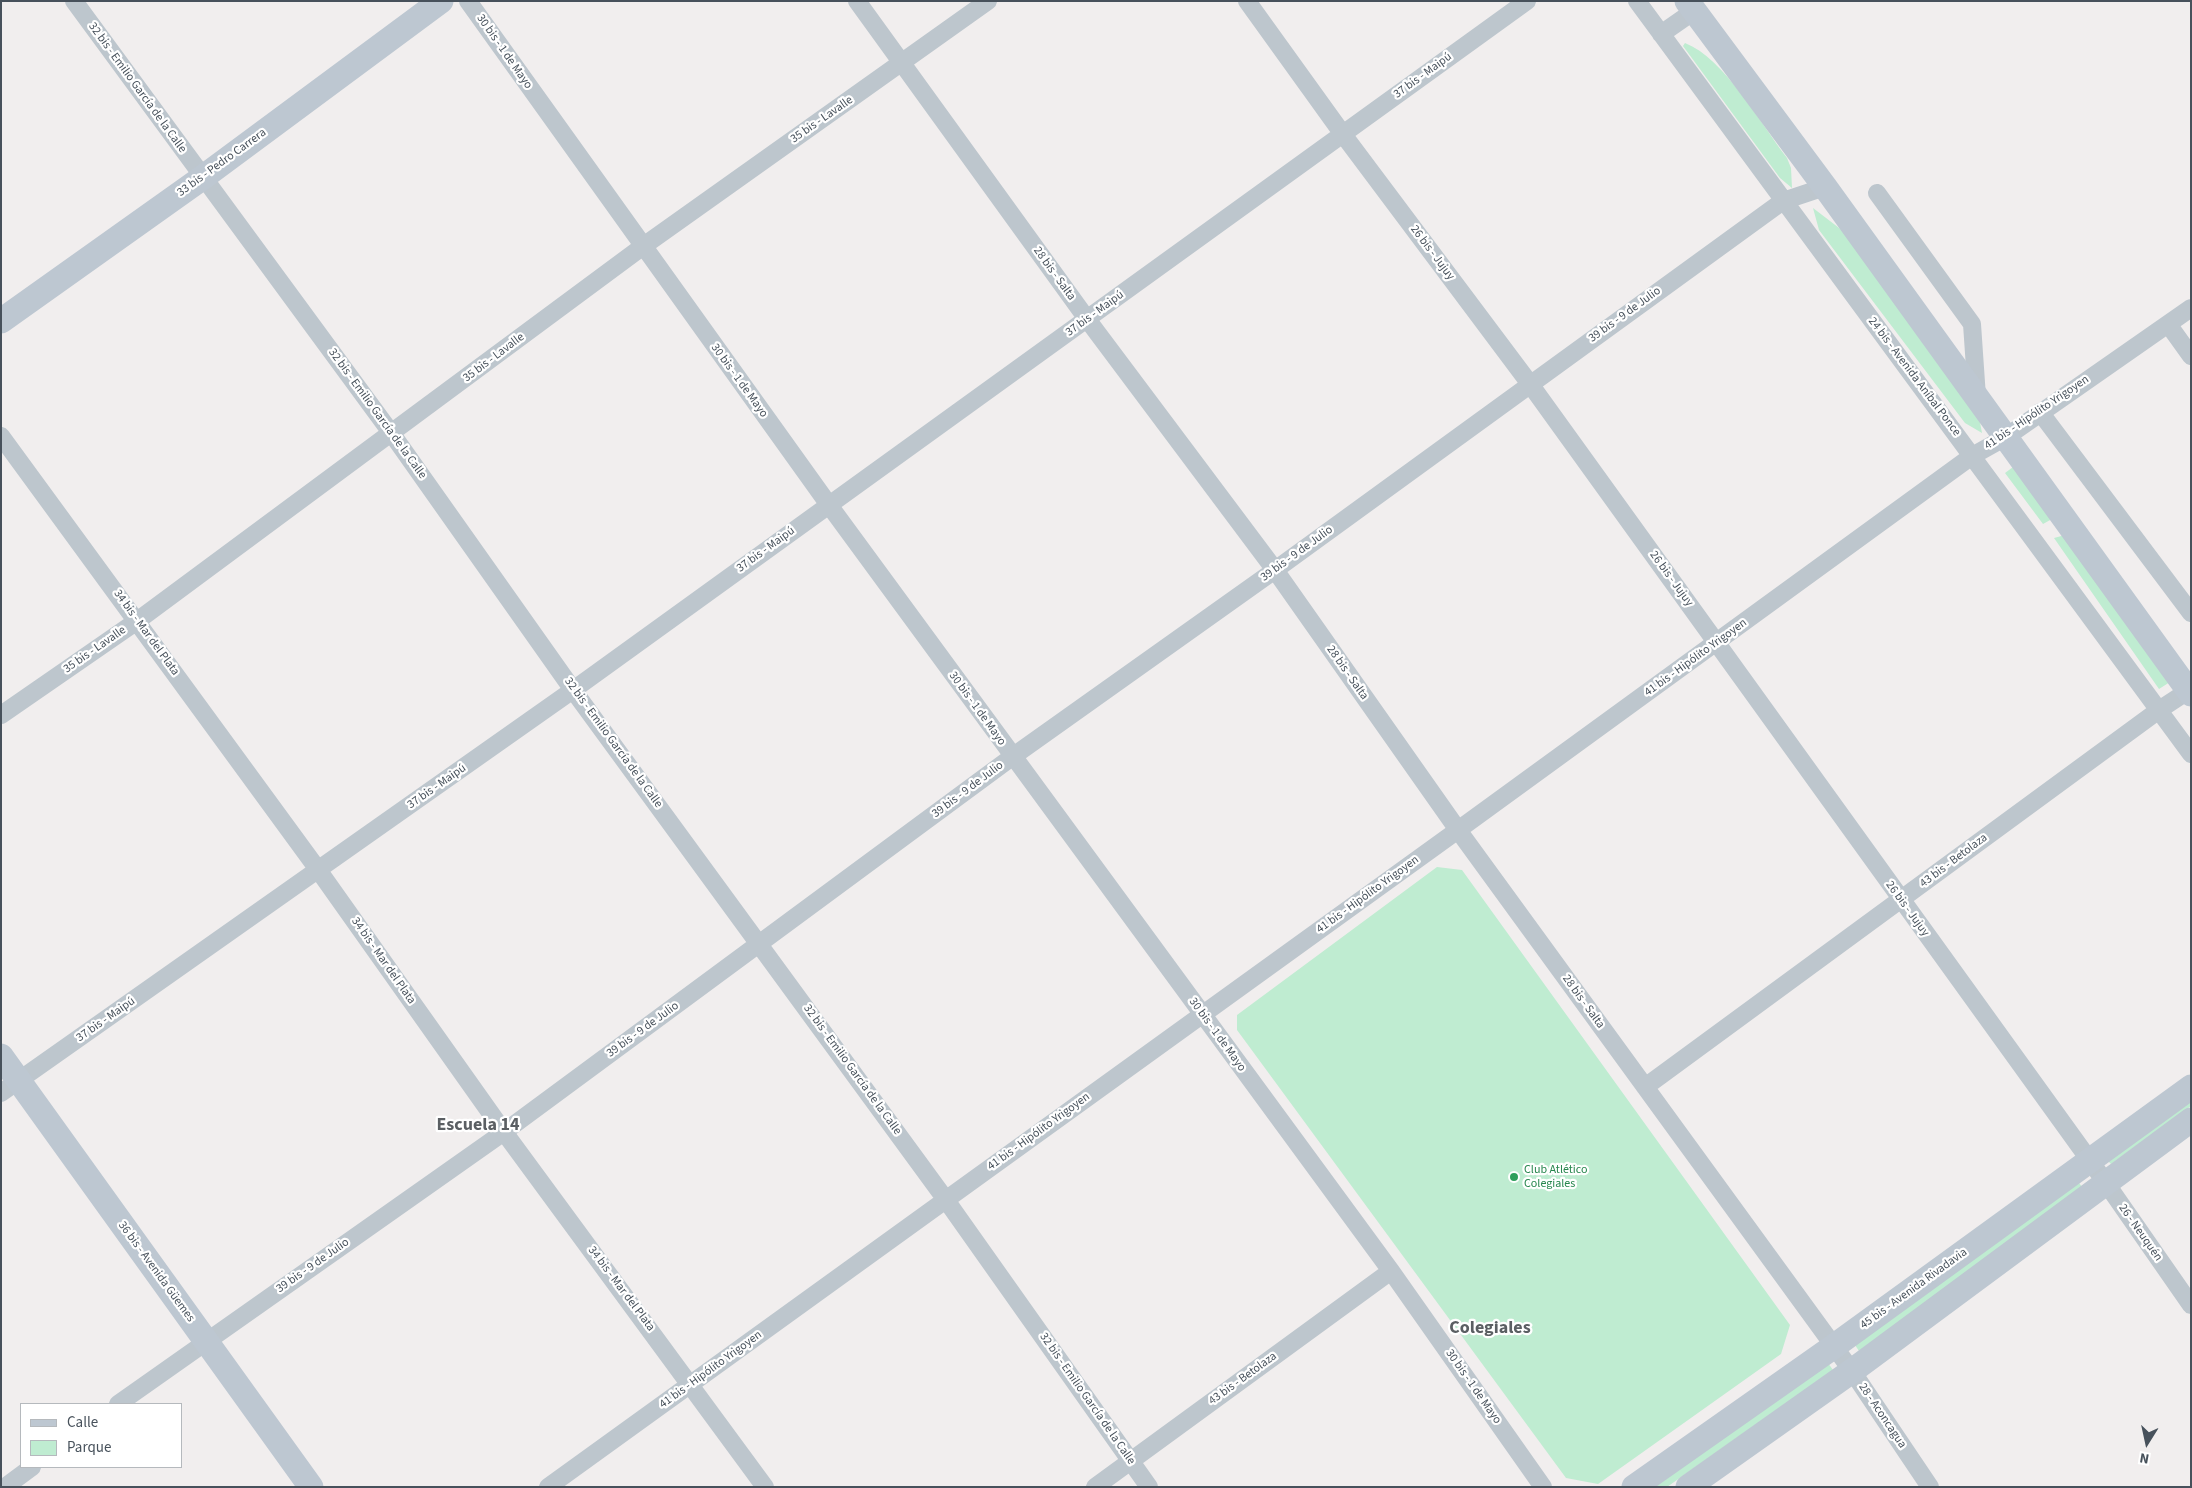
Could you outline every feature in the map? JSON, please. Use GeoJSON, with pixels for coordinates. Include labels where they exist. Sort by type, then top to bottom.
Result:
{"type":"FeatureCollection","features":[{"type":"Feature","properties":{"kind":"main road","name":"33 bis - Pedro Carrera"},"geometry":{"type":"LineString","coordinates":[[1,321],[202,178],[441,1]]}},
{"type":"Feature","properties":{"kind":"main road"},"geometry":{"type":"LineString","coordinates":[[1690,6],[2190,691]]}},
{"type":"Feature","properties":{"kind":"main road","name":"36 bis - Avenida Güemes"},"geometry":{"type":"LineString","coordinates":[[1,1056],[10,1087],[206,1341],[311,1487]]}},
{"type":"Feature","properties":{"kind":"main road","name":"45 bis - Avenida Rivadavia"},"geometry":{"type":"LineString","coordinates":[[1634,1487],[1833,1347],[2191,1087]]}},
{"type":"Feature","properties":{"kind":"main road"},"geometry":{"type":"LineString","coordinates":[[1688,1487],[1852,1371],[2191,1120]]}},
{"type":"Feature","properties":{"kind":"street","name":"32 bis - Emilio García de la Calle"},"geometry":{"type":"LineString","coordinates":[[74,1],[202,178],[392,434],[573,690],[946,1200],[1149,1487]]}},
{"type":"Feature","properties":{"kind":"street","name":"30 bis - 1 de Mayo"},"geometry":{"type":"LineString","coordinates":[[468,1],[642,247],[1012,757],[1391,1271],[1543,1487]]}},
{"type":"Feature","properties":{"kind":"street","name":"28 bis - Salta"},"geometry":{"type":"LineString","coordinates":[[857,1],[1087,320],[1275,570],[1458,830],[1833,1347]]}},
{"type":"Feature","properties":{"kind":"street","name":"35 bis - Lavalle"},"geometry":{"type":"LineString","coordinates":[[1,715],[137,621],[642,247],[988,1]]}},
{"type":"Feature","properties":{"kind":"street","name":"26 bis - Jujuy"},"geometry":{"type":"LineString","coordinates":[[1247,1],[1342,133],[1530,384],[2089,1162]]}},
{"type":"Feature","properties":{"kind":"street","name":"37 bis - Maipú"},"geometry":{"type":"LineString","coordinates":[[10,1087],[319,872],[1527,1]]}},
{"type":"Feature","properties":{"kind":"street","name":"24 bis - Avenida Aníbal Ponce"},"geometry":{"type":"LineString","coordinates":[[1637,1],[2191,754]]}},
{"type":"Feature","properties":{"kind":"street"},"geometry":{"type":"LineString","coordinates":[[1661,34],[1690,6]]}},
{"type":"Feature","properties":{"kind":"street","name":"39 bis - 9 de Julio"},"geometry":{"type":"LineString","coordinates":[[119,1403],[504,1132],[1012,757],[1275,570],[1783,201],[1824,188]]}},
{"type":"Feature","properties":{"kind":"street"},"geometry":{"type":"LineString","coordinates":[[1877,193],[1972,324],[1977,398]]}},
{"type":"Feature","properties":{"kind":"street","name":"41 bis - Hipólito Yrigoyen"},"geometry":{"type":"LineString","coordinates":[[548,1487],[1717,643],[1972,456],[2006,437],[2191,308]]}},
{"type":"Feature","properties":{"kind":"street"},"geometry":{"type":"LineString","coordinates":[[2168,324],[2191,356]]}},
{"type":"Feature","properties":{"kind":"street"},"geometry":{"type":"LineString","coordinates":[[2040,412],[2191,613]]}},
{"type":"Feature","properties":{"kind":"street","name":"34 bis - Mar del Plata"},"geometry":{"type":"LineString","coordinates":[[1,436],[319,872],[504,1132],[692,1384],[765,1487]]}},
{"type":"Feature","properties":{"kind":"street","name":"43 bis - Betolaza"},"geometry":{"type":"LineString","coordinates":[[1645,1087],[2159,710],[2190,691]]}},
{"type":"Feature","properties":{"kind":"street","name":"26 - Neuquén"},"geometry":{"type":"LineString","coordinates":[[2089,1162],[2106,1183],[2191,1305]]}},
{"type":"Feature","properties":{"kind":"street","name":"43 bis - Betolaza"},"geometry":{"type":"LineString","coordinates":[[1095,1487],[1391,1271]]}},
{"type":"Feature","properties":{"kind":"street","name":"28 - Aconcagua"},"geometry":{"type":"LineString","coordinates":[[1833,1347],[1852,1371],[1930,1487]]}},
{"type":"Feature","properties":{"kind":"street"},"geometry":{"type":"LineString","coordinates":[[5,1487],[31,1468]]}},
{"type":"Feature","properties":{"kind":"green space"},"geometry":{"type":"Polygon","coordinates":[[[1685,43],[1700,51],[1714,63],[1741,93],[1787,158],[1791,168],[1792,188],[1780,178],[1683,46],[1685,43]]]}},
{"type":"Feature","properties":{"kind":"green space"},"geometry":{"type":"Polygon","coordinates":[[[1813,208],[1847,234],[1979,417],[1982,433],[1965,423],[1819,230],[1813,208]]]}},
{"type":"Feature","properties":{"kind":"green space"},"geometry":{"type":"Polygon","coordinates":[[[2013,467],[2052,519],[2043,524],[2005,473],[2013,467]]]}},
{"type":"Feature","properties":{"kind":"green space"},"geometry":{"type":"Polygon","coordinates":[[[2065,535],[2170,682],[2159,689],[2054,538],[2065,535]]]}},
{"type":"Feature","properties":{"kind":"green space","name":"Club Atlético Colegiales"},"geometry":{"type":"Polygon","coordinates":[[[1437,867],[1462,870],[1790,1325],[1781,1354],[1598,1484],[1566,1478],[1237,1030],[1237,1015],[1437,867]]]}},
{"type":"Feature","properties":{"kind":"green space"},"geometry":{"type":"Polygon","coordinates":[[[2191,1100],[2191,1106],[2111,1164],[2107,1160],[2191,1100]]]}},
{"type":"Feature","properties":{"kind":"green space"},"geometry":{"type":"Polygon","coordinates":[[[2077,1180],[2082,1187],[1859,1351],[1855,1345],[2077,1180]]]}},
{"type":"Feature","properties":{"kind":"green space"},"geometry":{"type":"Polygon","coordinates":[[[1828,1363],[1833,1370],[1667,1487],[1653,1487],[1828,1363]]]}},
{"type":"Feature","properties":{"kind":"place","name":"Club Atlético Colegiales"},"geometry":{"type":"Point","coordinates":[1514,1177]}},
{"type":"Feature","properties":{"kind":"district","name":"Escuela 14"},"geometry":{"type":"Point","coordinates":[478,1126]}},
{"type":"Feature","properties":{"kind":"district","name":"Colegiales"},"geometry":{"type":"Point","coordinates":[1490,1329]}}]}
